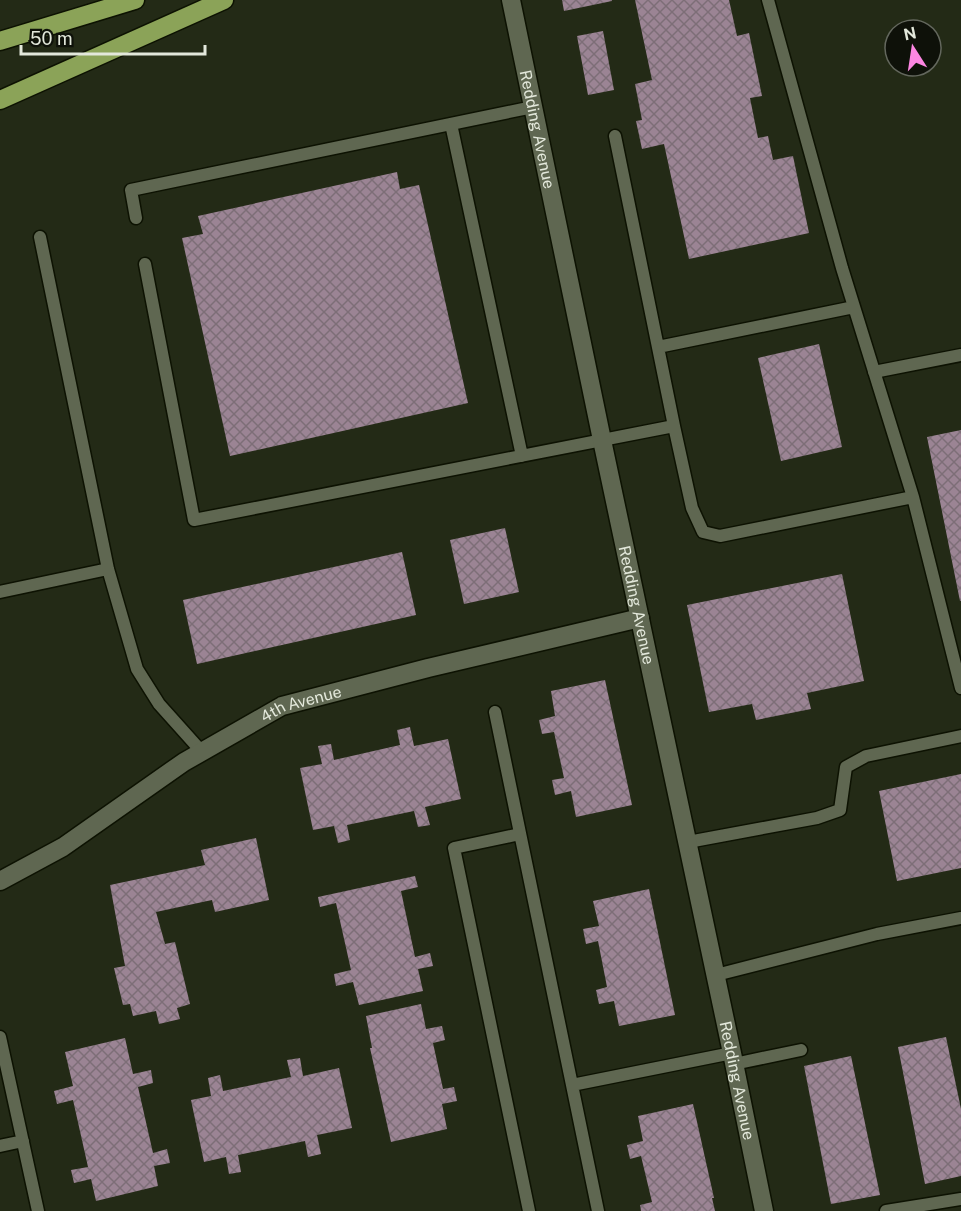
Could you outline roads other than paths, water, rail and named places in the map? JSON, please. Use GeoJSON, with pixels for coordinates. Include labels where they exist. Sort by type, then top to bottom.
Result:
{"type":"FeatureCollection","features":[{"type":"Feature","properties":{"kind":"highway"},"geometry":{"type":"LineString","coordinates":[[0,41],[135,0]]}},
{"type":"Feature","properties":{"kind":"highway"},"geometry":{"type":"LineString","coordinates":[[0,100],[224,0]]}},
{"type":"Feature","properties":{"kind":"street","name":"Redding Avenue"},"geometry":{"type":"LineString","coordinates":[[511,0],[764,1211]]}},
{"type":"Feature","properties":{"kind":"street","name":"4th Avenue"},"geometry":{"type":"LineString","coordinates":[[0,881],[63,847],[184,762],[282,706],[428,668],[640,618]]}},
{"type":"Feature","properties":{"kind":"lane"},"geometry":{"type":"LineString","coordinates":[[768,0],[854,306],[913,497],[961,688]]}},
{"type":"Feature","properties":{"kind":"lane"},"geometry":{"type":"LineString","coordinates":[[136,218],[131,190],[533,107]]}},
{"type":"Feature","properties":{"kind":"lane"},"geometry":{"type":"LineString","coordinates":[[451,124],[522,456]]}},
{"type":"Feature","properties":{"kind":"lane"},"geometry":{"type":"LineString","coordinates":[[615,136],[692,508],[703,532],[720,536],[913,497]]}},
{"type":"Feature","properties":{"kind":"lane"},"geometry":{"type":"LineString","coordinates":[[40,237],[108,570],[137,669],[159,704],[202,752]]}},
{"type":"Feature","properties":{"kind":"lane"},"geometry":{"type":"LineString","coordinates":[[145,264],[195,520],[674,426]]}},
{"type":"Feature","properties":{"kind":"lane"},"geometry":{"type":"LineString","coordinates":[[657,347],[854,306]]}},
{"type":"Feature","properties":{"kind":"lane"},"geometry":{"type":"LineString","coordinates":[[874,372],[961,355]]}},
{"type":"Feature","properties":{"kind":"lane"},"geometry":{"type":"LineString","coordinates":[[0,592],[108,570]]}},
{"type":"Feature","properties":{"kind":"lane"},"geometry":{"type":"LineString","coordinates":[[495,712],[598,1211]]}},
{"type":"Feature","properties":{"kind":"lane"},"geometry":{"type":"LineString","coordinates":[[688,842],[817,818],[840,810],[846,767],[866,756],[961,736]]}},
{"type":"Feature","properties":{"kind":"lane"},"geometry":{"type":"LineString","coordinates":[[520,834],[454,848],[529,1211]]}},
{"type":"Feature","properties":{"kind":"lane"},"geometry":{"type":"LineString","coordinates":[[716,975],[877,934],[961,918]]}},
{"type":"Feature","properties":{"kind":"lane"},"geometry":{"type":"LineString","coordinates":[[0,1037],[38,1211]]}},
{"type":"Feature","properties":{"kind":"lane"},"geometry":{"type":"LineString","coordinates":[[572,1085],[733,1058],[801,1050]]}},
{"type":"Feature","properties":{"kind":"lane"},"geometry":{"type":"LineString","coordinates":[[0,1146],[23,1141]]}},
{"type":"Feature","properties":{"kind":"lane"},"geometry":{"type":"LineString","coordinates":[[886,1211],[961,1199]]}}]}
